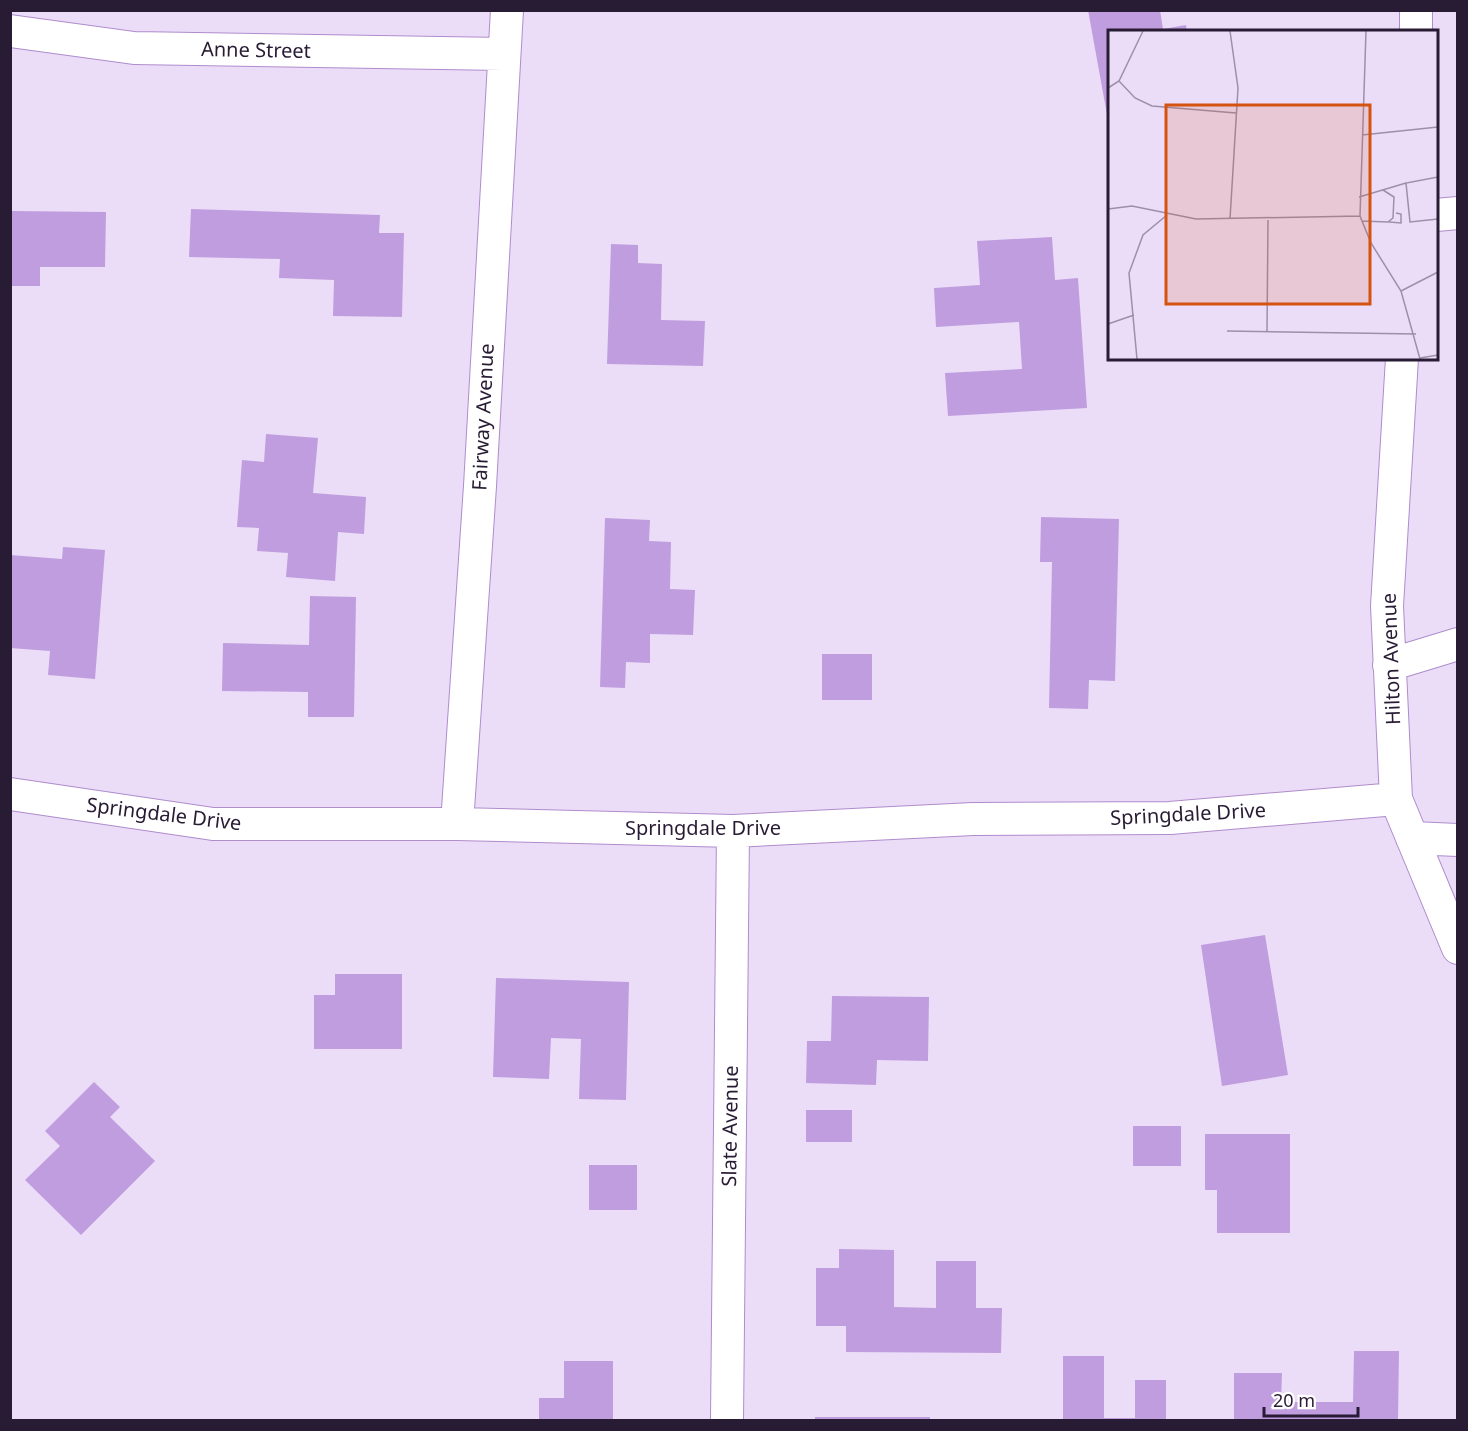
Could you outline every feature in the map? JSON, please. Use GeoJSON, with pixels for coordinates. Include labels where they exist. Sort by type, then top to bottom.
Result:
{"type":"FeatureCollection","features":[{"type":"Feature","properties":{"kind":"street","name":"Fairway Avenue"},"geometry":{"type":"LineString","coordinates":[[457,824],[480,486],[507,10]]}},
{"type":"Feature","properties":{"kind":"street"},"geometry":{"type":"LineString","coordinates":[[1416,10],[1416,30]]}},
{"type":"Feature","properties":{"kind":"street","name":"Anne Street"},"geometry":{"type":"LineString","coordinates":[[10,31],[134,48],[503,54]]}},
{"type":"Feature","properties":{"kind":"street"},"geometry":{"type":"LineString","coordinates":[[1438,215],[1458,213]]}},
{"type":"Feature","properties":{"kind":"street","name":"Hilton Avenue"},"geometry":{"type":"LineString","coordinates":[[1402,360],[1387,606],[1396,799],[1458,948]]}},
{"type":"Feature","properties":{"kind":"street"},"geometry":{"type":"LineString","coordinates":[[1389,665],[1458,644]]}},
{"type":"Feature","properties":{"kind":"street","name":"Springdale Drive"},"geometry":{"type":"LineString","coordinates":[[10,794],[213,824],[457,824],[733,831],[973,819],[1170,818],[1396,799]]}},
{"type":"Feature","properties":{"kind":"street","name":"Slate Avenue"},"geometry":{"type":"LineString","coordinates":[[727,1420],[733,831]]}},
{"type":"Feature","properties":{"kind":"street"},"geometry":{"type":"LineString","coordinates":[[1412,838],[1458,840]]}},
{"type":"Feature","properties":{"kind":"building"},"geometry":{"type":"Polygon","coordinates":[[[1088,10],[1160,10],[1163,29],[1186,25],[1187,30],[1108,30],[1108,120],[1088,10]]]}},
{"type":"Feature","properties":{"kind":"building"},"geometry":{"type":"Polygon","coordinates":[[[191,209],[380,215],[379,233],[404,233],[402,317],[333,316],[334,280],[279,278],[280,259],[189,257],[191,209]]]}},
{"type":"Feature","properties":{"kind":"building"},"geometry":{"type":"Polygon","coordinates":[[[10,211],[106,212],[105,267],[40,267],[40,286],[10,286],[10,211]]]}},
{"type":"Feature","properties":{"kind":"building"},"geometry":{"type":"Polygon","coordinates":[[[1052,237],[1055,280],[1078,278],[1087,408],[948,416],[945,373],[1022,369],[1019,322],[936,327],[934,288],[980,285],[977,241],[1052,237]]]}},
{"type":"Feature","properties":{"kind":"building"},"geometry":{"type":"Polygon","coordinates":[[[611,244],[638,245],[638,263],[662,264],[661,320],[705,321],[703,366],[607,364],[611,244]]]}},
{"type":"Feature","properties":{"kind":"building"},"geometry":{"type":"Polygon","coordinates":[[[266,434],[318,438],[313,493],[366,497],[364,534],[338,532],[335,581],[286,577],[288,553],[257,551],[259,528],[237,527],[242,460],[264,462],[266,434]]]}},
{"type":"Feature","properties":{"kind":"building"},"geometry":{"type":"Polygon","coordinates":[[[1041,517],[1119,519],[1115,681],[1089,680],[1088,709],[1049,708],[1052,562],[1040,562],[1041,517]]]}},
{"type":"Feature","properties":{"kind":"building"},"geometry":{"type":"Polygon","coordinates":[[[605,518],[650,520],[649,541],[671,542],[670,589],[695,590],[693,635],[650,634],[650,663],[626,662],[625,688],[600,687],[605,518]]]}},
{"type":"Feature","properties":{"kind":"building"},"geometry":{"type":"Polygon","coordinates":[[[63,547],[105,550],[95,679],[48,675],[50,651],[10,648],[10,555],[62,559],[63,547]]]}},
{"type":"Feature","properties":{"kind":"building"},"geometry":{"type":"Polygon","coordinates":[[[310,596],[356,597],[354,717],[308,717],[308,692],[222,691],[223,643],[309,645],[310,596]]]}},
{"type":"Feature","properties":{"kind":"building"},"geometry":{"type":"Polygon","coordinates":[[[822,654],[872,654],[872,700],[822,700],[822,654]]]}},
{"type":"Feature","properties":{"kind":"building"},"geometry":{"type":"Polygon","coordinates":[[[1265,935],[1288,1075],[1222,1086],[1201,945],[1265,935]]]}},
{"type":"Feature","properties":{"kind":"building"},"geometry":{"type":"Polygon","coordinates":[[[335,974],[402,974],[402,1049],[314,1049],[314,995],[335,995],[335,974]]]}},
{"type":"Feature","properties":{"kind":"building"},"geometry":{"type":"Polygon","coordinates":[[[496,978],[629,982],[626,1100],[579,1099],[581,1039],[551,1038],[549,1079],[493,1077],[496,978]]]}},
{"type":"Feature","properties":{"kind":"building"},"geometry":{"type":"Polygon","coordinates":[[[832,996],[929,997],[928,1061],[877,1060],[876,1085],[806,1083],[807,1041],[831,1041],[832,996]]]}},
{"type":"Feature","properties":{"kind":"building"},"geometry":{"type":"Polygon","coordinates":[[[94,1082],[120,1107],[110,1117],[155,1161],[81,1235],[25,1180],[60,1146],[45,1131],[94,1082]]]}},
{"type":"Feature","properties":{"kind":"building"},"geometry":{"type":"Polygon","coordinates":[[[806,1110],[852,1110],[852,1142],[806,1142],[806,1110]]]}},
{"type":"Feature","properties":{"kind":"building"},"geometry":{"type":"Polygon","coordinates":[[[1133,1126],[1181,1126],[1181,1166],[1133,1166],[1133,1126]]]}},
{"type":"Feature","properties":{"kind":"building"},"geometry":{"type":"Polygon","coordinates":[[[1205,1134],[1290,1134],[1290,1233],[1217,1233],[1217,1190],[1205,1190],[1205,1134]]]}},
{"type":"Feature","properties":{"kind":"building"},"geometry":{"type":"Polygon","coordinates":[[[589,1165],[637,1165],[637,1210],[589,1210],[589,1165]]]}},
{"type":"Feature","properties":{"kind":"building"},"geometry":{"type":"Polygon","coordinates":[[[839,1249],[894,1250],[894,1307],[936,1308],[936,1261],[976,1261],[976,1308],[1002,1308],[1001,1353],[846,1352],[846,1326],[816,1326],[816,1268],[839,1268],[839,1249]]]}},
{"type":"Feature","properties":{"kind":"building"},"geometry":{"type":"Polygon","coordinates":[[[1354,1351],[1399,1351],[1398,1420],[1234,1420],[1234,1373],[1282,1373],[1281,1402],[1353,1402],[1354,1351]]]}},
{"type":"Feature","properties":{"kind":"building"},"geometry":{"type":"Polygon","coordinates":[[[1063,1356],[1104,1356],[1104,1418],[1135,1418],[1135,1380],[1166,1380],[1166,1420],[1063,1420],[1063,1356]]]}},
{"type":"Feature","properties":{"kind":"building"},"geometry":{"type":"Polygon","coordinates":[[[564,1361],[613,1361],[613,1420],[539,1420],[539,1398],[564,1398],[564,1361]]]}},
{"type":"Feature","properties":{"kind":"building"},"geometry":{"type":"Polygon","coordinates":[[[815,1417],[930,1417],[930,1420],[815,1420],[815,1417]]]}}]}
